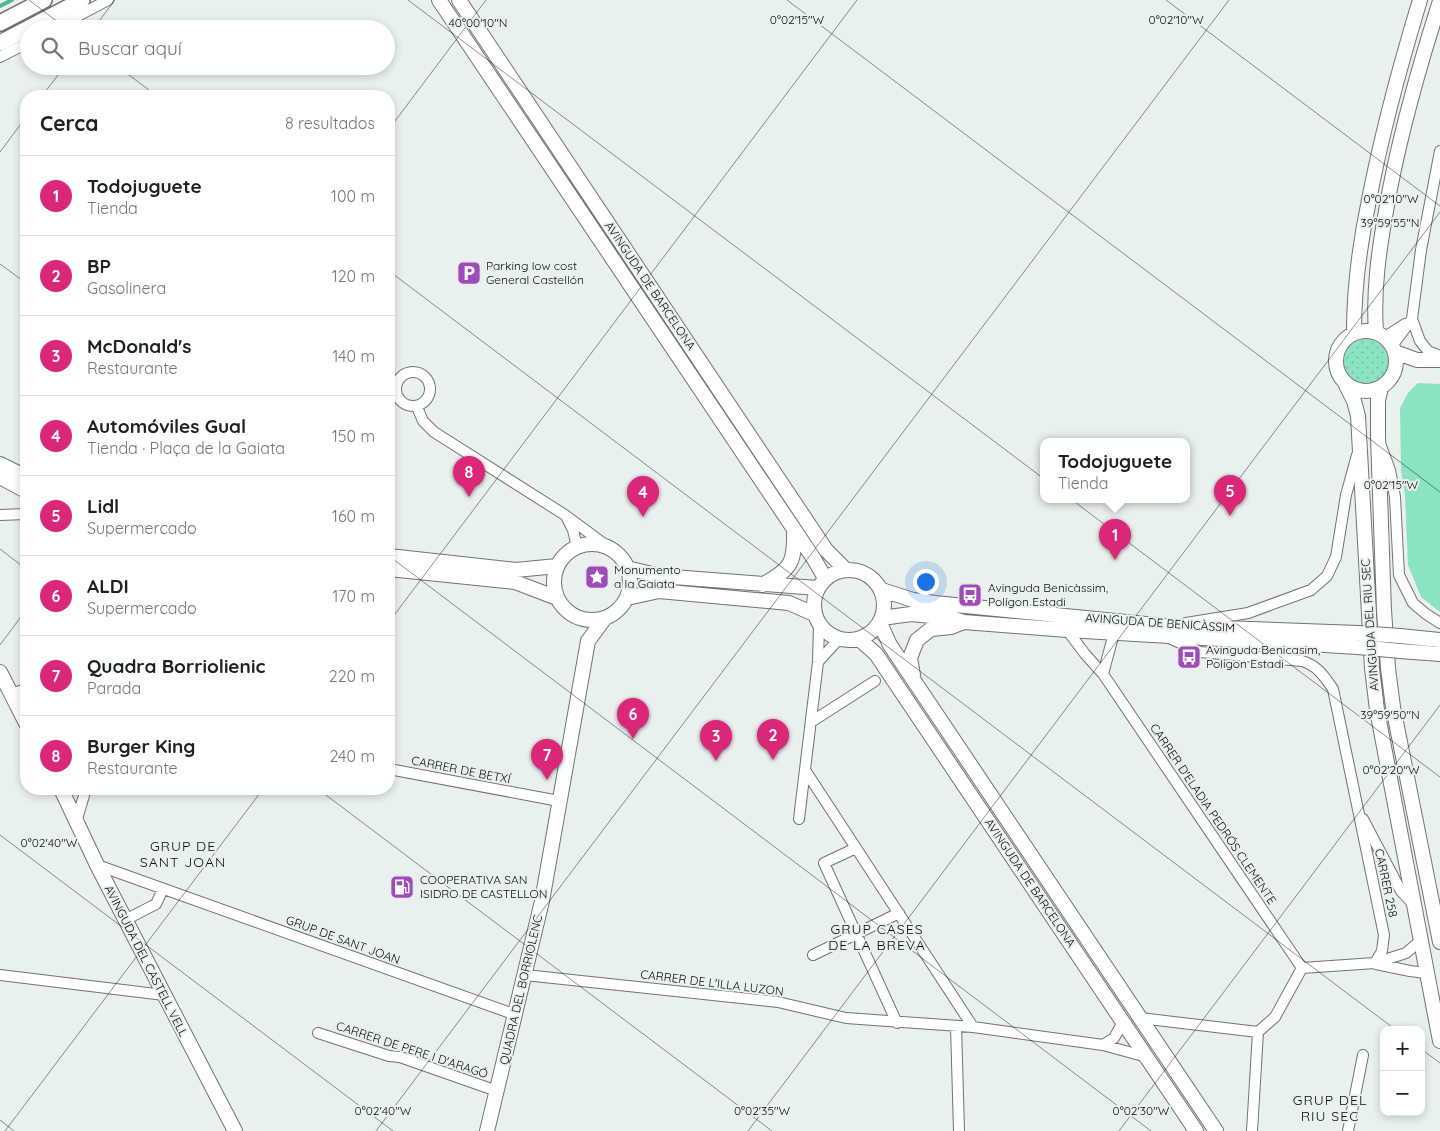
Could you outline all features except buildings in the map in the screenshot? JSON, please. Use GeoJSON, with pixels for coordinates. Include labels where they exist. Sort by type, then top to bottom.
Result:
{"type":"FeatureCollection","features":[{"type":"Feature","properties":{"kind":"main road"},"geometry":{"type":"LineString","coordinates":[[0,23],[44,0]]}},
{"type":"Feature","properties":{"kind":"main road"},"geometry":{"type":"LineString","coordinates":[[44,20],[82,0]]}},
{"type":"Feature","properties":{"kind":"main road","name":"AVINGUDA DE BARCELONA"},"geometry":{"type":"LineString","coordinates":[[439,0],[794,529],[821,583]]}},
{"type":"Feature","properties":{"kind":"main road","name":"AVINGUDA DE BARCELONA"},"geometry":{"type":"LineString","coordinates":[[459,0],[826,550],[845,569]]}},
{"type":"Feature","properties":{"kind":"main road"},"geometry":{"type":"LineString","coordinates":[[1354,332],[1354,311],[1361,241],[1374,171],[1385,121],[1420,0]]}},
{"type":"Feature","properties":{"kind":"main road"},"geometry":{"type":"LineString","coordinates":[[1394,373],[1396,363],[1375,312],[1380,245],[1392,176],[1422,57],[1440,1]]}},
{"type":"Feature","properties":{"kind":"main road"},"geometry":{"type":"LineString","coordinates":[[0,43],[20,33]]}},
{"type":"Feature","properties":{"kind":"main road"},"geometry":{"type":"LineString","coordinates":[[1416,360],[1365,330],[1354,332],[1341,342],[1335,357],[1337,372],[1346,385],[1363,392],[1381,388],[1394,373],[1416,360],[1440,360]]}},
{"type":"Feature","properties":{"kind":"main road","name":"AVINGUDA DEL RIU SEC"},"geometry":{"type":"LineString","coordinates":[[1346,385],[1354,400],[1358,416],[1372,668],[1377,710],[1440,1041]]}},
{"type":"Feature","properties":{"kind":"main road","name":"AVINGUDA DEL RIU SEC"},"geometry":{"type":"LineString","coordinates":[[1381,388],[1378,400],[1378,437],[1388,668],[1393,707],[1440,942]]}},
{"type":"Feature","properties":{"kind":"main road"},"geometry":{"type":"LineString","coordinates":[[0,464],[20,474]]}},
{"type":"Feature","properties":{"kind":"main road"},"geometry":{"type":"LineString","coordinates":[[0,478],[20,488]]}},
{"type":"Feature","properties":{"kind":"main road"},"geometry":{"type":"LineString","coordinates":[[762,585],[780,575],[791,563],[794,549],[794,529]]}},
{"type":"Feature","properties":{"kind":"main road"},"geometry":{"type":"LineString","coordinates":[[557,598],[553,584],[557,566],[565,554],[577,546],[596,544],[615,552],[628,568],[630,583],[627,598],[618,610],[605,618],[590,620],[576,617]]}},
{"type":"Feature","properties":{"kind":"main road"},"geometry":{"type":"LineString","coordinates":[[395,557],[516,570],[557,566]]}},
{"type":"Feature","properties":{"kind":"main road"},"geometry":{"type":"LineString","coordinates":[[627,598],[659,590],[789,603],[817,619],[839,639],[859,639],[869,634],[881,621],[885,603],[882,590],[869,574],[845,569],[821,583],[762,585],[660,576],[628,568]]}},
{"type":"Feature","properties":{"kind":"main road"},"geometry":{"type":"LineString","coordinates":[[395,570],[515,582],[557,598],[576,617],[588,641]]}},
{"type":"Feature","properties":{"kind":"main road"},"geometry":{"type":"LineString","coordinates":[[817,619],[813,601],[821,583]]}},
{"type":"Feature","properties":{"kind":"main road","name":"AVINGUDA DE BENICÀSSIM"},"geometry":{"type":"LineString","coordinates":[[882,590],[913,600],[1164,631],[1440,654]]}},
{"type":"Feature","properties":{"kind":"main road","name":"AVINGUDA DE BENICÀSSIM"},"geometry":{"type":"LineString","coordinates":[[881,621],[911,614],[951,618],[964,622],[1114,633],[1164,631],[1358,633],[1440,640]]}},
{"type":"Feature","properties":{"kind":"main road","name":"QUADRA DEL BORRIOLENC"},"geometry":{"type":"LineString","coordinates":[[487,1131],[526,975],[542,901],[588,641],[605,618]]}},
{"type":"Feature","properties":{"kind":"main road","name":"AVINGUDA DE BARCELONA"},"geometry":{"type":"LineString","coordinates":[[881,621],[890,644],[1216,1131]]}},
{"type":"Feature","properties":{"kind":"main road","name":"AVINGUDA DE BARCELONA"},"geometry":{"type":"LineString","coordinates":[[914,680],[910,658],[917,640],[931,629],[951,627],[964,622]]}},
{"type":"Feature","properties":{"kind":"main road","name":"AVINGUDA DE BARCELONA"},"geometry":{"type":"LineString","coordinates":[[859,639],[876,654],[1196,1131]]}},
{"type":"Feature","properties":{"kind":"main road"},"geometry":{"type":"LineString","coordinates":[[0,672],[20,711]]}},
{"type":"Feature","properties":{"kind":"main road","name":"AVINGUDA DEL CASTELL VELL"},"geometry":{"type":"LineString","coordinates":[[63,795],[125,920],[235,1131]]}},
{"type":"Feature","properties":{"kind":"street"},"geometry":{"type":"LineString","coordinates":[[70,20],[108,0]]}},
{"type":"Feature","properties":{"kind":"street"},"geometry":{"type":"LineString","coordinates":[[0,57],[20,47]]}},
{"type":"Feature","properties":{"kind":"street"},"geometry":{"type":"LineString","coordinates":[[1440,151],[1436,188],[1421,250],[1412,319],[1420,341],[1428,351],[1440,356]]}},
{"type":"Feature","properties":{"kind":"street"},"geometry":{"type":"LineString","coordinates":[[1387,342],[1412,319]]}},
{"type":"Feature","properties":{"kind":"street"},"geometry":{"type":"LineString","coordinates":[[395,384],[403,375],[412,372],[420,373],[426,378],[430,389],[427,400],[417,407],[407,406],[395,396]]}},
{"type":"Feature","properties":{"kind":"street"},"geometry":{"type":"LineString","coordinates":[[417,407],[423,421],[434,432],[565,515],[615,552]]}},
{"type":"Feature","properties":{"kind":"street"},"geometry":{"type":"LineString","coordinates":[[1378,437],[1390,470],[1395,497],[1399,574],[1413,602],[1440,623]]}},
{"type":"Feature","properties":{"kind":"street"},"geometry":{"type":"LineString","coordinates":[[1164,631],[1248,613],[1311,590],[1327,576],[1336,557],[1346,495],[1360,445]]}},
{"type":"Feature","properties":{"kind":"street"},"geometry":{"type":"LineString","coordinates":[[0,515],[20,514]]}},
{"type":"Feature","properties":{"kind":"street"},"geometry":{"type":"LineString","coordinates":[[565,515],[573,530],[577,546]]}},
{"type":"Feature","properties":{"kind":"street"},"geometry":{"type":"LineString","coordinates":[[800,818],[818,662],[817,619]]}},
{"type":"Feature","properties":{"kind":"street","name":"CARRER D'ELADIA PEDRÓS CLEMENTE"},"geometry":{"type":"LineString","coordinates":[[1068,630],[1085,654],[1103,674],[1302,968]]}},
{"type":"Feature","properties":{"kind":"street","name":"AVINGUDA DE BENICÀSSIM"},"geometry":{"type":"LineString","coordinates":[[1164,631],[1200,652],[1302,661],[1312,664],[1321,671]]}},
{"type":"Feature","properties":{"kind":"street"},"geometry":{"type":"LineString","coordinates":[[1103,674],[1114,633]]}},
{"type":"Feature","properties":{"kind":"street"},"geometry":{"type":"LineString","coordinates":[[818,662],[839,639]]}},
{"type":"Feature","properties":{"kind":"street","name":"CARRER 258"},"geometry":{"type":"LineString","coordinates":[[1321,671],[1332,689],[1384,935],[1382,950],[1375,964]]}},
{"type":"Feature","properties":{"kind":"street"},"geometry":{"type":"LineString","coordinates":[[811,722],[874,681]]}},
{"type":"Feature","properties":{"kind":"street"},"geometry":{"type":"LineString","coordinates":[[11,694],[20,691]]}},
{"type":"Feature","properties":{"kind":"street","name":"CARRER DE BETXÍ"},"geometry":{"type":"LineString","coordinates":[[395,769],[559,801]]}},
{"type":"Feature","properties":{"kind":"street"},"geometry":{"type":"LineString","coordinates":[[805,770],[972,1027]]}},
{"type":"Feature","properties":{"kind":"street"},"geometry":{"type":"LineString","coordinates":[[76,822],[84,795]]}},
{"type":"Feature","properties":{"kind":"street","name":"CARRER 258"},"geometry":{"type":"LineString","coordinates":[[1357,808],[1402,891],[1413,904]]}},
{"type":"Feature","properties":{"kind":"street"},"geometry":{"type":"LineString","coordinates":[[856,848],[824,863],[898,1023]]}},
{"type":"Feature","properties":{"kind":"street","name":"GRUP DE SANT JOAN"},"geometry":{"type":"LineString","coordinates":[[97,865],[516,1015]]}},
{"type":"Feature","properties":{"kind":"street"},"geometry":{"type":"LineString","coordinates":[[125,920],[156,904],[162,889]]}},
{"type":"Feature","properties":{"kind":"street"},"geometry":{"type":"LineString","coordinates":[[813,955],[899,913]]}},
{"type":"Feature","properties":{"kind":"street"},"geometry":{"type":"LineString","coordinates":[[1375,964],[1406,953],[1420,942]]}},
{"type":"Feature","properties":{"kind":"street"},"geometry":{"type":"LineString","coordinates":[[1252,1131],[1258,1032],[1275,1017],[1302,968],[1375,964],[1426,973]]}},
{"type":"Feature","properties":{"kind":"street"},"geometry":{"type":"LineString","coordinates":[[0,975],[164,994]]}},
{"type":"Feature","properties":{"kind":"street","name":"CARRER DE L'ILLA LUZON"},"geometry":{"type":"LineString","coordinates":[[526,975],[778,1002],[846,1018],[972,1027],[1103,1044],[1147,1057]]}},
{"type":"Feature","properties":{"kind":"street"},"geometry":{"type":"LineString","coordinates":[[1140,1018],[1258,1032]]}},
{"type":"Feature","properties":{"kind":"street"},"geometry":{"type":"LineString","coordinates":[[1103,1044],[1114,1038],[1123,1022]]}},
{"type":"Feature","properties":{"kind":"street"},"geometry":{"type":"LineString","coordinates":[[956,1026],[959,1131]]}},
{"type":"Feature","properties":{"kind":"street","name":"CARRER DE PERE I D'ARAGÓ"},"geometry":{"type":"LineString","coordinates":[[318,1033],[389,1056],[400,1057],[497,1091]]}},
{"type":"Feature","properties":{"kind":"street"},"geometry":{"type":"LineString","coordinates":[[1348,1131],[1363,1055]]}},
{"type":"Feature","properties":{"kind":"green space"},"geometry":{"type":"Polygon","coordinates":[[[1366,339],[1378,343],[1384,349],[1388,361],[1384,373],[1378,379],[1366,383],[1354,379],[1348,373],[1344,361],[1348,349],[1354,343],[1366,339]]]}},
{"type":"Feature","properties":{"kind":"green space"},"geometry":{"type":"Polygon","coordinates":[[[1418,383],[1440,384],[1440,612],[1421,597],[1408,565],[1405,495],[1401,471],[1400,408],[1408,393],[1418,383]]]}},
{"type":"Feature","properties":{"kind":"waterway"},"geometry":{"type":"LineString","coordinates":[[0,6],[12,0]]}},
{"type":"Feature","properties":{"kind":"place","name":"Parking low cost General Castellón"},"geometry":{"type":"Point","coordinates":[469,273]}},
{"type":"Feature","properties":{"kind":"place","name":"Burger King"},"geometry":{"type":"Point","coordinates":[469,497]}},
{"type":"Feature","properties":{"kind":"place","name":"Lidl"},"geometry":{"type":"Point","coordinates":[1230,516]}},
{"type":"Feature","properties":{"kind":"place","name":"Automóviles Gual"},"geometry":{"type":"Point","coordinates":[643,517]}},
{"type":"Feature","properties":{"kind":"place","name":"Todojuguete"},"geometry":{"type":"Point","coordinates":[1115,560]}},
{"type":"Feature","properties":{"kind":"place","name":"Monumento a la Gaiata"},"geometry":{"type":"Point","coordinates":[597,577]}},
{"type":"Feature","properties":{"kind":"place","name":"Avinguda Benicàssim, Polígon Estadi"},"geometry":{"type":"Point","coordinates":[970,595]}},
{"type":"Feature","properties":{"kind":"place","name":"Avinguda Benicasim, Poligon Estadi"},"geometry":{"type":"Point","coordinates":[1189,657]}},
{"type":"Feature","properties":{"kind":"place","name":"ALDI"},"geometry":{"type":"Point","coordinates":[633,739]}},
{"type":"Feature","properties":{"kind":"place","name":"BP"},"geometry":{"type":"Point","coordinates":[773,760]}},
{"type":"Feature","properties":{"kind":"place","name":"McDonald's"},"geometry":{"type":"Point","coordinates":[716,761]}},
{"type":"Feature","properties":{"kind":"place","name":"Quadra Borriolienic"},"geometry":{"type":"Point","coordinates":[547,780]}},
{"type":"Feature","properties":{"kind":"place","name":"COOPERATIVA SAN ISIDRO DE CASTELLON"},"geometry":{"type":"Point","coordinates":[402,887]}},
{"type":"Feature","properties":{"kind":"district","name":"GRUP DE SANT JOAN"},"geometry":{"type":"Point","coordinates":[183,854]}},
{"type":"Feature","properties":{"kind":"district","name":"GRUP CASES DE LA BREVA"},"geometry":{"type":"Point","coordinates":[877,938]}},
{"type":"Feature","properties":{"kind":"district","name":"GRUP DEL RIU SEC"},"geometry":{"type":"Point","coordinates":[1330,1108]}}]}
